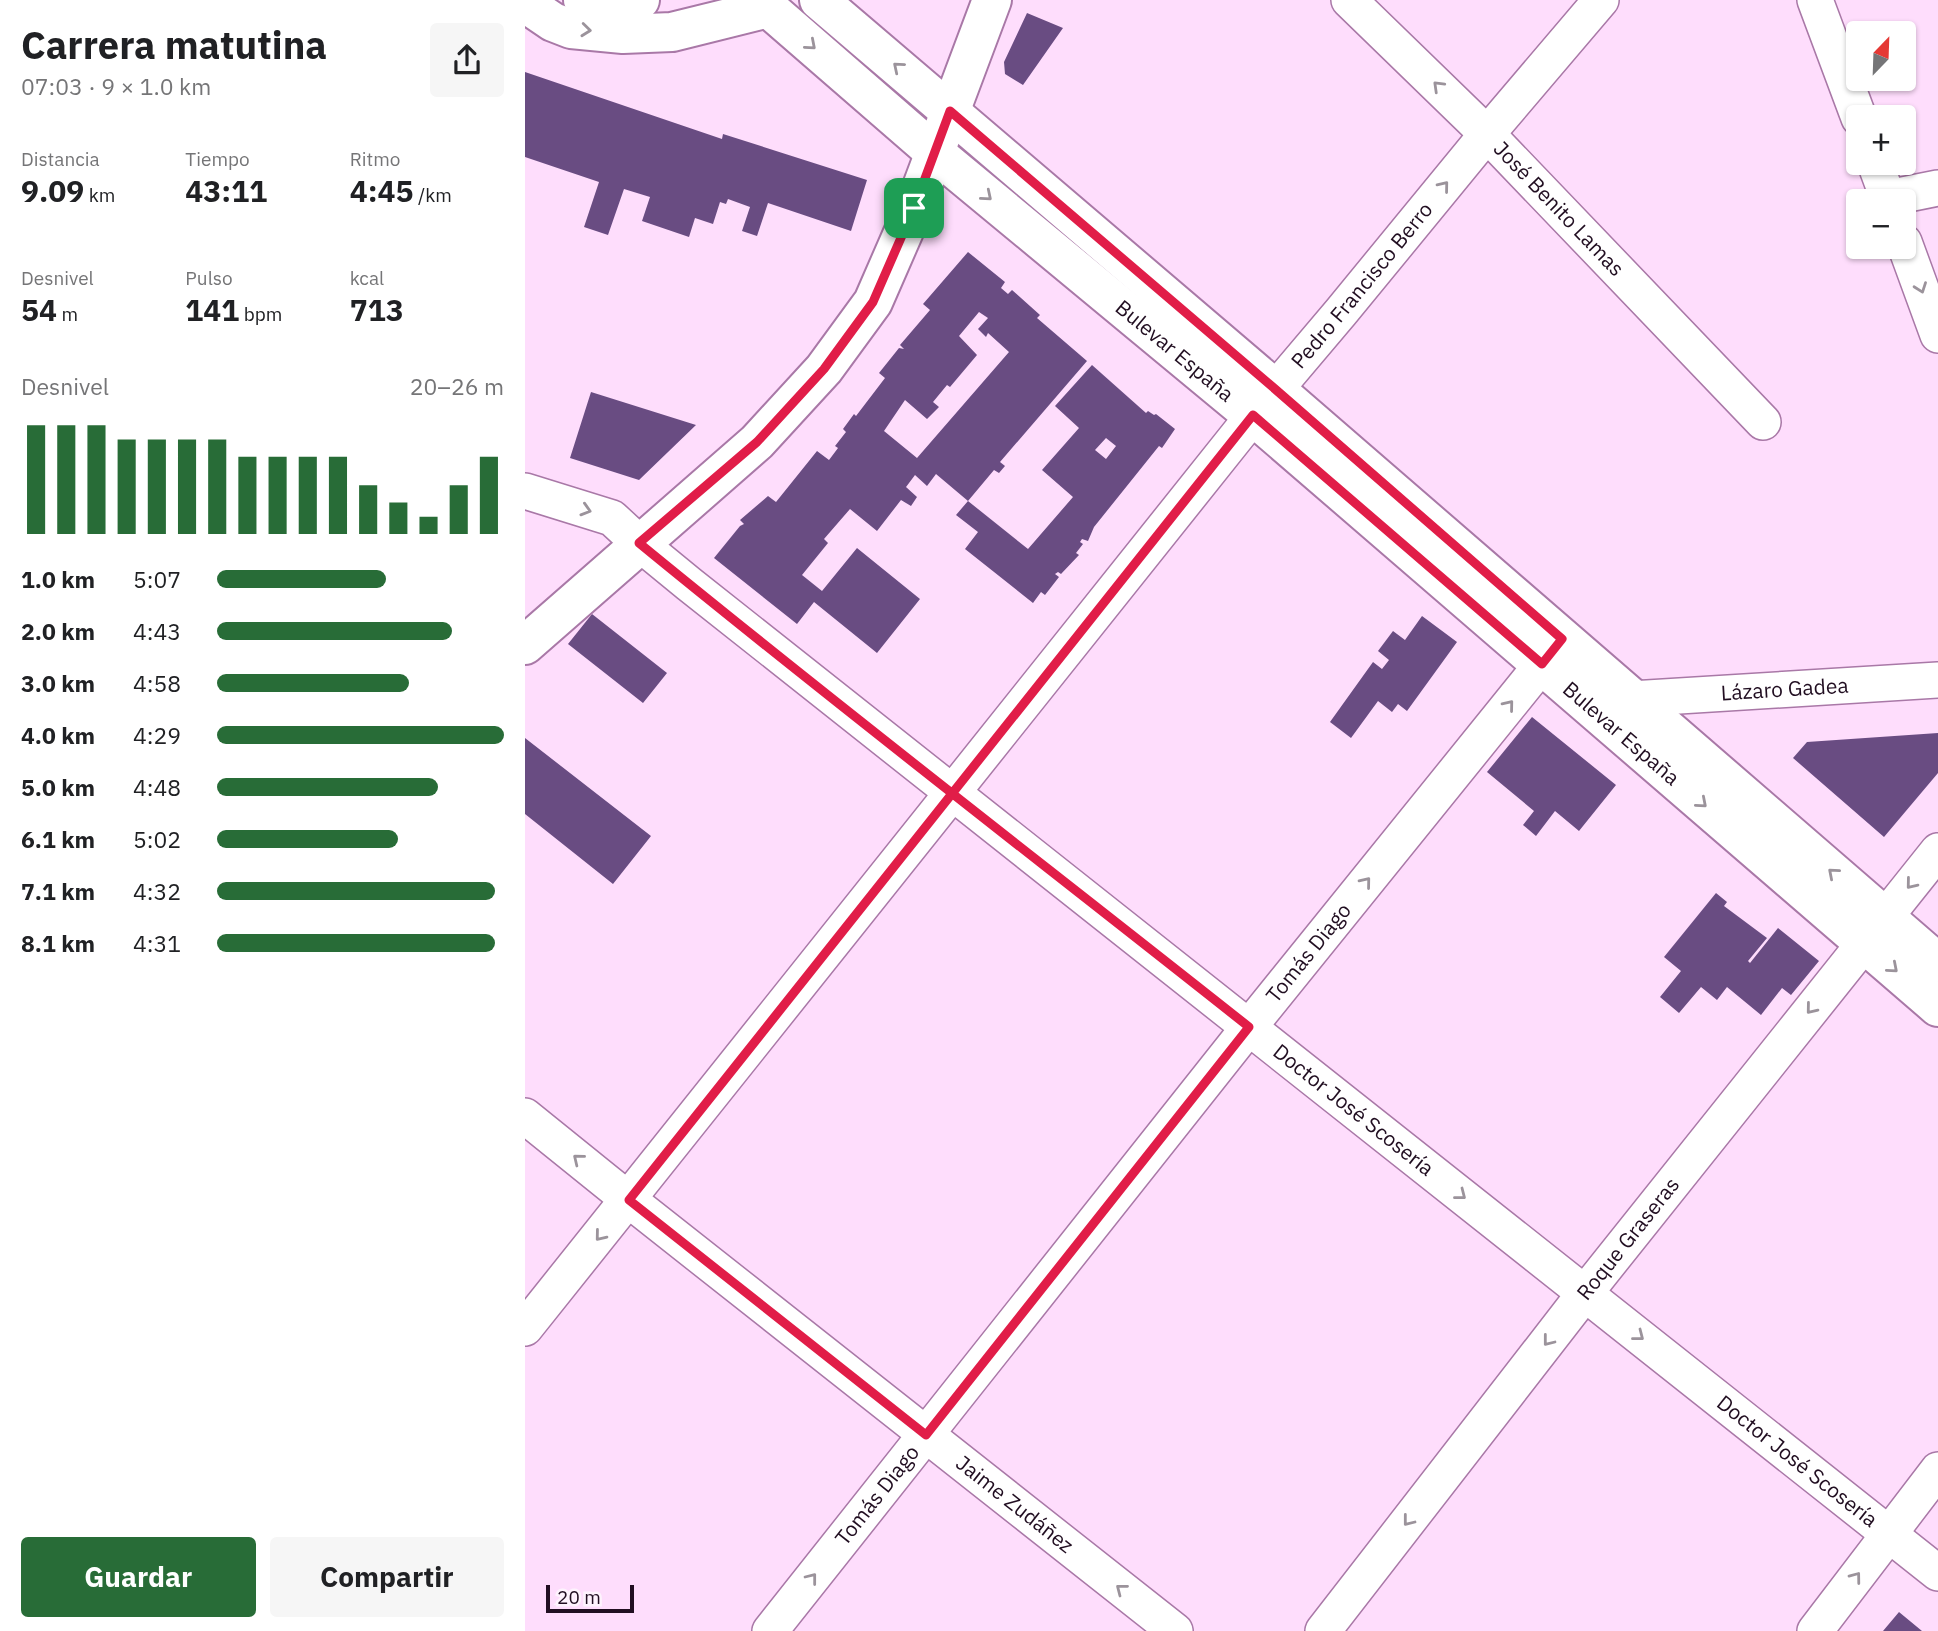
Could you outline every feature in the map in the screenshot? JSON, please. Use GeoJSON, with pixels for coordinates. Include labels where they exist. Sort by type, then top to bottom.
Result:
{"type":"FeatureCollection","features":[{"type":"Feature","properties":{"kind":"main road"},"geometry":{"type":"LineString","coordinates":[[583,0],[615,4],[639,0]]}},
{"type":"Feature","properties":{"kind":"main road","name":"Bulevar España"},"geometry":{"type":"LineString","coordinates":[[819,0],[950,111],[1264,402],[1875,930],[1938,963]]}},
{"type":"Feature","properties":{"kind":"main road"},"geometry":{"type":"LineString","coordinates":[[525,645],[757,442],[824,369],[873,302],[914,208],[992,0]]}},
{"type":"Feature","properties":{"kind":"main road"},"geometry":{"type":"LineString","coordinates":[[525,3],[552,22],[571,29],[624,34],[671,32],[764,4]]}},
{"type":"Feature","properties":{"kind":"main road","name":"Bulevar España"},"geometry":{"type":"LineString","coordinates":[[764,4],[934,152],[1264,402]]}},
{"type":"Feature","properties":{"kind":"main road","name":"Bulevar España"},"geometry":{"type":"LineString","coordinates":[[1552,652],[1631,699],[1875,930],[1938,1007]]}},
{"type":"Feature","properties":{"kind":"street","name":"José Benito Lamas"},"geometry":{"type":"LineString","coordinates":[[1349,0],[1487,134],[1763,422]]}},
{"type":"Feature","properties":{"kind":"street","name":"Pedro Francisco Berro"},"geometry":{"type":"LineString","coordinates":[[525,1328],[1264,402],[1601,0]]}},
{"type":"Feature","properties":{"kind":"street"},"geometry":{"type":"LineString","coordinates":[[1815,0],[1854,105]]}},
{"type":"Feature","properties":{"kind":"street"},"geometry":{"type":"LineString","coordinates":[[1916,193],[1938,188]]}},
{"type":"Feature","properties":{"kind":"street"},"geometry":{"type":"LineString","coordinates":[[1910,259],[1938,335]]}},
{"type":"Feature","properties":{"kind":"street","name":"Doctor José Scosería"},"geometry":{"type":"LineString","coordinates":[[525,491],[612,518],[639,543],[1938,1573]]}},
{"type":"Feature","properties":{"kind":"street","name":"Tomás Diago"},"geometry":{"type":"LineString","coordinates":[[770,1631],[1249,1027],[1552,652]]}},
{"type":"Feature","properties":{"kind":"street","name":"Lázaro Gadea"},"geometry":{"type":"LineString","coordinates":[[1631,699],[1938,680]]}},
{"type":"Feature","properties":{"kind":"street","name":"Roque Graseras"},"geometry":{"type":"LineString","coordinates":[[1323,1631],[1585,1293],[1938,851]]}},
{"type":"Feature","properties":{"kind":"street","name":"Jaime Zudáñez"},"geometry":{"type":"LineString","coordinates":[[525,1116],[1175,1631]]}},
{"type":"Feature","properties":{"kind":"street"},"geometry":{"type":"LineString","coordinates":[[1815,1631],[1938,1471]]}},
{"type":"Feature","properties":{"kind":"building"},"geometry":{"type":"Polygon","coordinates":[[[1027,13],[1063,28],[1023,85],[1005,74],[1004,62],[1027,13]]]}},
{"type":"Feature","properties":{"kind":"building"},"geometry":{"type":"Polygon","coordinates":[[[525,72],[722,139],[723,134],[867,180],[851,231],[768,203],[757,236],[742,231],[750,207],[728,199],[726,204],[720,202],[713,224],[695,218],[689,237],[642,221],[650,197],[624,189],[608,235],[584,227],[599,182],[525,157],[525,72]]]}},
{"type":"Feature","properties":{"kind":"building"},"geometry":{"type":"Polygon","coordinates":[[[968,252],[1005,282],[1001,288],[1008,294],[1012,290],[1040,315],[1037,318],[1087,361],[1000,462],[1005,466],[999,473],[994,470],[968,501],[936,474],[927,486],[915,475],[906,487],[917,497],[911,506],[901,500],[877,531],[850,509],[824,539],[828,543],[802,575],[822,591],[857,548],[920,599],[877,653],[814,602],[797,624],[714,558],[744,524],[740,520],[768,496],[776,502],[817,451],[829,460],[838,448],[835,446],[846,432],[843,429],[885,378],[879,373],[899,348],[904,349],[900,345],[930,310],[923,304],[968,252]],[[979,312],[959,336],[977,355],[950,387],[947,385],[933,402],[939,407],[927,419],[905,400],[884,431],[917,458],[1009,352],[988,333],[986,337],[978,329],[988,318],[979,312]]]}},
{"type":"Feature","properties":{"kind":"building"},"geometry":{"type":"Polygon","coordinates":[[[1092,365],[1146,413],[1148,411],[1156,414],[1175,429],[1094,527],[1088,541],[1082,539],[1080,542],[1083,544],[1076,553],[1079,555],[1061,574],[1055,574],[1059,577],[1045,595],[1041,592],[1033,603],[965,549],[978,532],[956,515],[968,501],[1028,549],[1073,497],[1042,470],[1079,428],[1055,406],[1092,365]],[[1106,438],[1095,450],[1106,459],[1116,446],[1106,438]]]}},
{"type":"Feature","properties":{"kind":"building"},"geometry":{"type":"Polygon","coordinates":[[[591,392],[696,425],[639,480],[570,458],[591,392]]]}},
{"type":"Feature","properties":{"kind":"building"},"geometry":{"type":"Polygon","coordinates":[[[592,614],[667,673],[643,703],[568,644],[592,614]]]}},
{"type":"Feature","properties":{"kind":"building"},"geometry":{"type":"Polygon","coordinates":[[[1422,616],[1457,642],[1407,711],[1398,704],[1392,712],[1378,701],[1351,738],[1330,722],[1373,662],[1382,669],[1389,660],[1378,651],[1393,631],[1405,640],[1422,616]]]}},
{"type":"Feature","properties":{"kind":"building"},"geometry":{"type":"Polygon","coordinates":[[[1532,717],[1616,785],[1579,831],[1555,811],[1536,836],[1523,825],[1534,811],[1487,772],[1532,717]]]}},
{"type":"Feature","properties":{"kind":"building"},"geometry":{"type":"Polygon","coordinates":[[[1938,733],[1938,773],[1884,837],[1793,758],[1807,742],[1938,733]]]}},
{"type":"Feature","properties":{"kind":"building"},"geometry":{"type":"Polygon","coordinates":[[[525,738],[651,836],[613,884],[525,814],[525,738]]]}},
{"type":"Feature","properties":{"kind":"building"},"geometry":{"type":"Polygon","coordinates":[[[1716,893],[1727,902],[1724,906],[1767,938],[1748,961],[1750,963],[1778,928],[1819,961],[1791,995],[1782,988],[1761,1015],[1727,987],[1717,1000],[1701,987],[1679,1013],[1660,997],[1681,971],[1664,957],[1716,893]]]}},
{"type":"Feature","properties":{"kind":"building"},"geometry":{"type":"Polygon","coordinates":[[[1899,1612],[1922,1631],[1883,1631],[1899,1612]]]}},
{"type":"Feature","properties":{"kind":"route"},"geometry":{"type":"LineString","coordinates":[[914,208],[873,302],[824,369],[757,442],[639,543],[689,584],[952,792],[1249,1027],[926,1435],[629,1200],[952,792],[1253,415],[1542,664],[1562,639],[950,111],[914,208]]}}]}
